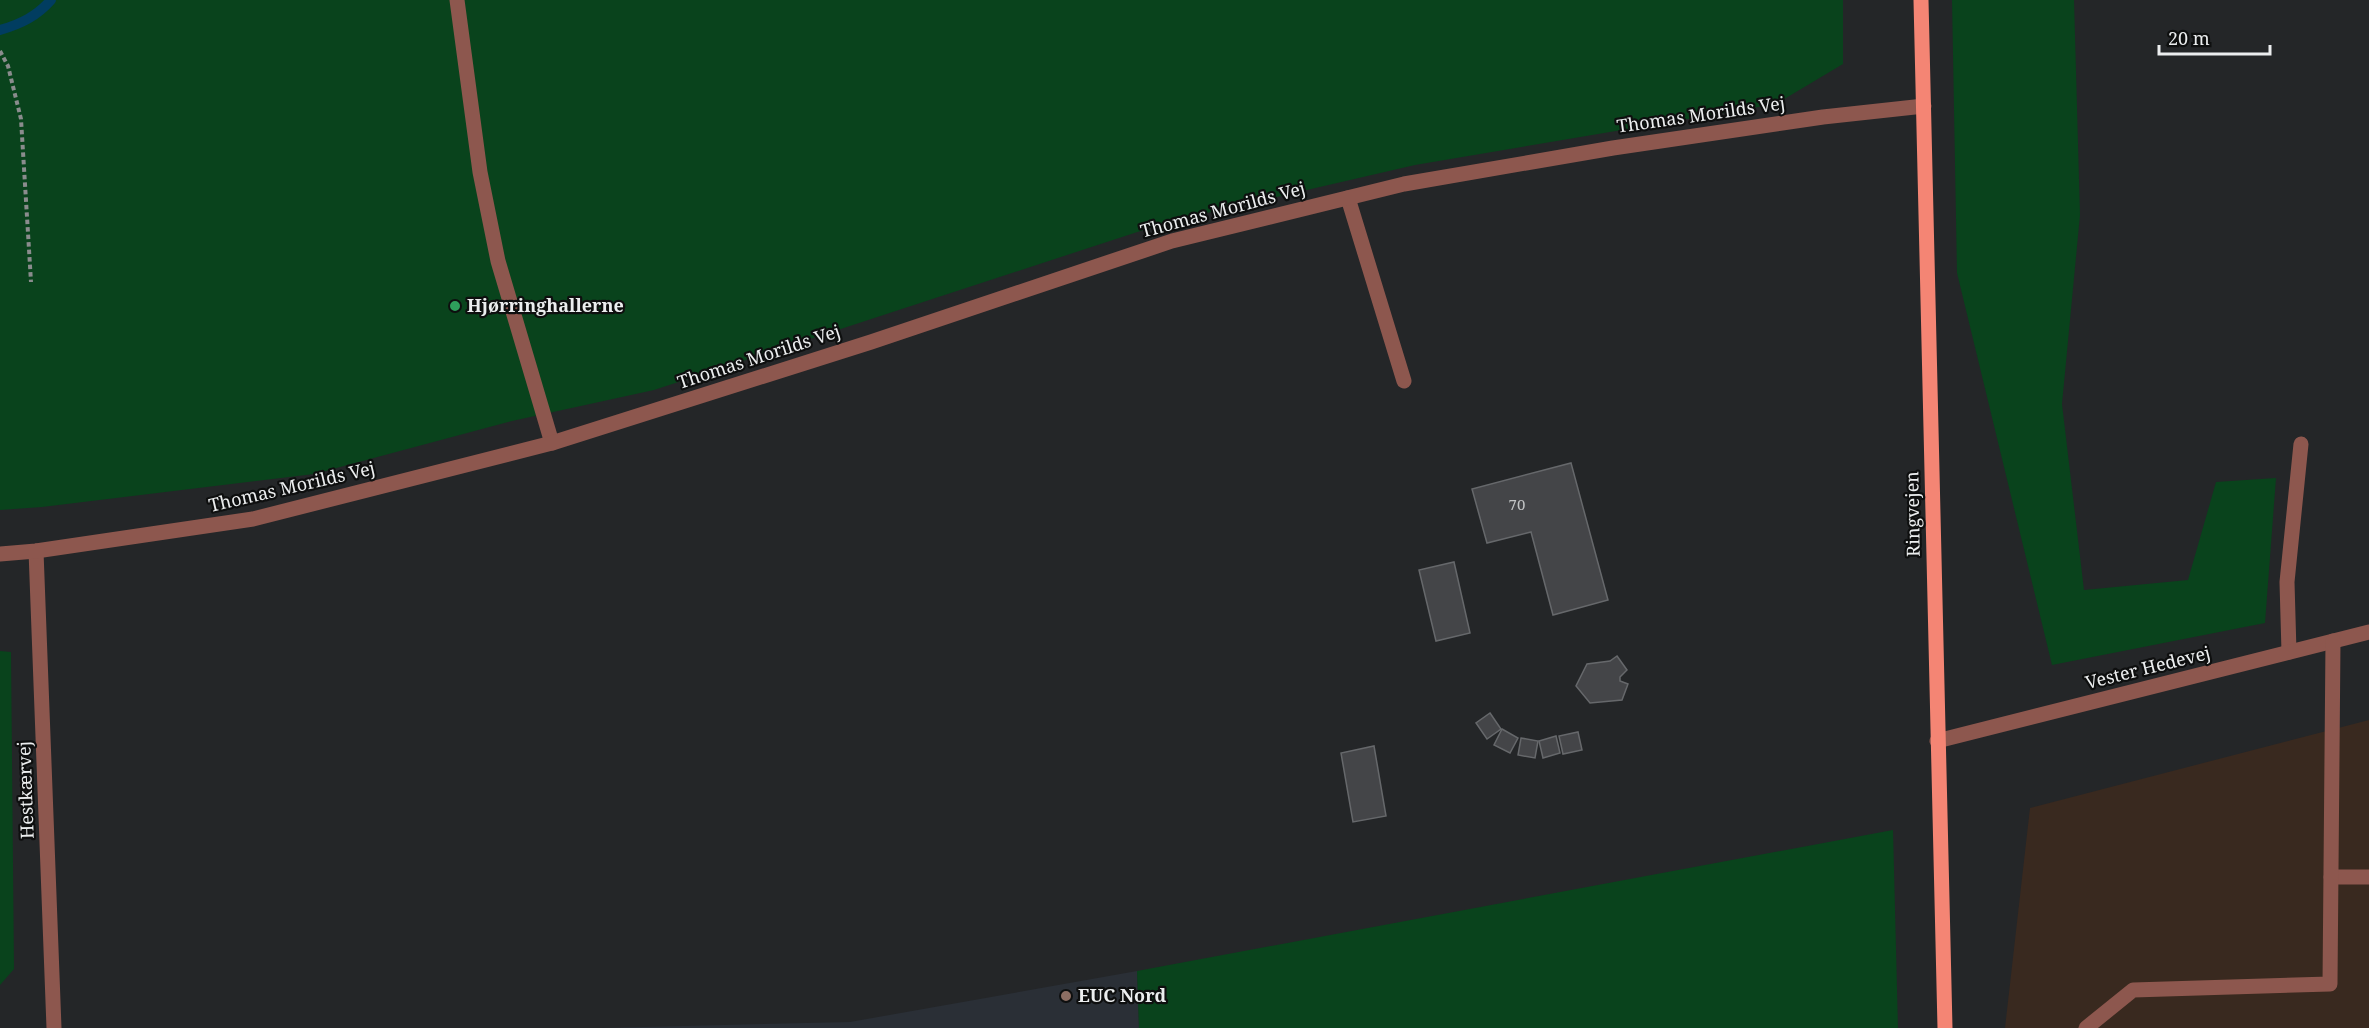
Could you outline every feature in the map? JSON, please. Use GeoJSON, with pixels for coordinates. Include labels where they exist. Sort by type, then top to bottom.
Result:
{"type":"FeatureCollection","features":[{"type":"Feature","properties":{"kind":"main road","name":"Ringvejen"},"geometry":{"type":"LineString","coordinates":[[1921,0],[1945,1028]]}},
{"type":"Feature","properties":{"kind":"street"},"geometry":{"type":"LineString","coordinates":[[458,0],[480,172],[498,261],[552,443]]}},
{"type":"Feature","properties":{"kind":"street","name":"Thomas Morilds Vej"},"geometry":{"type":"LineString","coordinates":[[0,554],[36,551],[254,519],[552,443],[871,342],[1172,241],[1404,184],[1613,148],[1823,117],[1924,106]]}},
{"type":"Feature","properties":{"kind":"street"},"geometry":{"type":"LineString","coordinates":[[1348,198],[1404,381]]}},
{"type":"Feature","properties":{"kind":"street"},"geometry":{"type":"LineString","coordinates":[[2289,652],[2287,582],[2301,444]]}},
{"type":"Feature","properties":{"kind":"street","name":"Hestkærvej"},"geometry":{"type":"LineString","coordinates":[[36,551],[54,1028]]}},
{"type":"Feature","properties":{"kind":"street","name":"Vester Hedevej"},"geometry":{"type":"LineString","coordinates":[[1937,741],[2369,632]]}},
{"type":"Feature","properties":{"kind":"street"},"geometry":{"type":"LineString","coordinates":[[2086,1028],[2133,990],[2330,984],[2333,641]]}},
{"type":"Feature","properties":{"kind":"street"},"geometry":{"type":"LineString","coordinates":[[2331,877],[2369,877]]}},
{"type":"Feature","properties":{"kind":"path"},"geometry":{"type":"LineString","coordinates":[[0,51],[8,66],[21,118],[30,282]]}},
{"type":"Feature","properties":{"kind":"shaded area"},"geometry":{"type":"Polygon","coordinates":[[[2369,720],[2369,1028],[2005,1028],[2030,808],[2369,720]]]}},
{"type":"Feature","properties":{"kind":"shaded area","name":"EUC Nord"},"geometry":{"type":"Polygon","coordinates":[[[1137,971],[1139,1028],[601,1028],[850,1022],[1137,971]]]}},
{"type":"Feature","properties":{"kind":"green space","name":"Hjørringhallerne"},"geometry":{"type":"Polygon","coordinates":[[[0,0],[1843,0],[1843,64],[1776,104],[1415,165],[1168,222],[654,390],[512,421],[314,474],[42,507],[0,510],[0,0]]]}},
{"type":"Feature","properties":{"kind":"green space"},"geometry":{"type":"Polygon","coordinates":[[[1952,0],[2074,0],[2080,215],[2062,404],[2084,590],[2188,580],[2216,482],[2276,478],[2265,623],[2052,665],[1957,273],[1952,0]]]}},
{"type":"Feature","properties":{"kind":"green space"},"geometry":{"type":"Polygon","coordinates":[[[0,651],[11,652],[14,969],[0,985],[0,651]]]}},
{"type":"Feature","properties":{"kind":"green space"},"geometry":{"type":"Polygon","coordinates":[[[1893,830],[1898,1028],[1139,1028],[1137,971],[1893,830]]]}},
{"type":"Feature","properties":{"kind":"building"},"geometry":{"type":"Polygon","coordinates":[[[1571,463],[1608,600],[1553,615],[1531,532],[1487,543],[1472,489],[1571,463]]]}},
{"type":"Feature","properties":{"kind":"building"},"geometry":{"type":"Polygon","coordinates":[[[1454,562],[1470,633],[1436,641],[1419,570],[1454,562]]]}},
{"type":"Feature","properties":{"kind":"building"},"geometry":{"type":"Polygon","coordinates":[[[1617,656],[1627,670],[1620,677],[1620,681],[1628,684],[1622,700],[1590,703],[1576,686],[1587,664],[1610,661],[1617,656]]]}},
{"type":"Feature","properties":{"kind":"building"},"geometry":{"type":"Polygon","coordinates":[[[1490,713],[1501,729],[1487,739],[1476,723],[1490,713]]]}},
{"type":"Feature","properties":{"kind":"building"},"geometry":{"type":"Polygon","coordinates":[[[1502,729],[1518,738],[1510,753],[1494,745],[1502,729]]]}},
{"type":"Feature","properties":{"kind":"building"},"geometry":{"type":"Polygon","coordinates":[[[1578,732],[1582,750],[1563,754],[1559,736],[1578,732]]]}},
{"type":"Feature","properties":{"kind":"building"},"geometry":{"type":"Polygon","coordinates":[[[1556,736],[1560,753],[1543,758],[1539,741],[1556,736]]]}},
{"type":"Feature","properties":{"kind":"building"},"geometry":{"type":"Polygon","coordinates":[[[1521,738],[1538,741],[1535,758],[1518,755],[1521,738]]]}},
{"type":"Feature","properties":{"kind":"building"},"geometry":{"type":"Polygon","coordinates":[[[1374,746],[1386,816],[1353,822],[1341,753],[1374,746]]]}},
{"type":"Feature","properties":{"kind":"waterway"},"geometry":{"type":"LineString","coordinates":[[0,30],[28,19],[51,0]]}},
{"type":"Feature","properties":{"kind":"place","name":"Hjørringhallerne"},"geometry":{"type":"Point","coordinates":[455,306]}},
{"type":"Feature","properties":{"kind":"place","name":"EUC Nord"},"geometry":{"type":"Point","coordinates":[1066,996]}}]}
